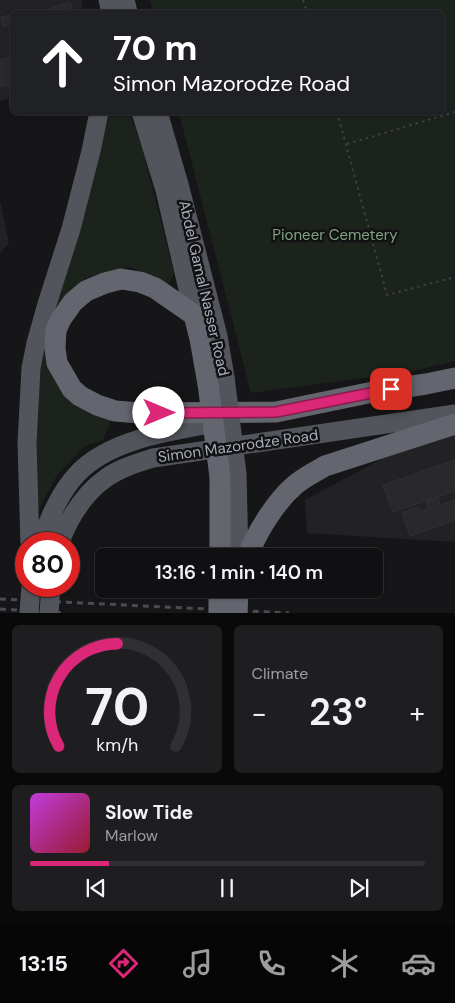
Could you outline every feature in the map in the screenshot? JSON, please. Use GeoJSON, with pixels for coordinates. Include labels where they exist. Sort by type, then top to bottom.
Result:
{"type":"FeatureCollection","features":[{"type":"Feature","properties":{"kind":"highway"},"geometry":{"type":"LineString","coordinates":[[194,315],[155,288],[140,282],[121,279],[105,283],[86,291],[73,302],[61,319],[56,330],[55,348],[57,363],[72,389],[80,396],[97,405],[115,411],[140,413],[276,412]]}},
{"type":"Feature","properties":{"kind":"highway","name":"Abdel Gamal Nasser Road"},"geometry":{"type":"LineString","coordinates":[[194,315],[200,338],[217,381],[229,476],[221,548]]}},
{"type":"Feature","properties":{"kind":"highway","name":"Simon Mazorodze Road"},"geometry":{"type":"LineString","coordinates":[[276,412],[455,378]]}},
{"type":"Feature","properties":{"kind":"highway"},"geometry":{"type":"LineString","coordinates":[[252,548],[274,507],[295,485],[307,476],[325,466],[455,424]]}},
{"type":"Feature","properties":{"kind":"highway"},"geometry":{"type":"LineString","coordinates":[[219,613],[227,598]]}},
{"type":"Feature","properties":{"kind":"highway"},"geometry":{"type":"LineString","coordinates":[[234,598],[237,613]]}},
{"type":"Feature","properties":{"kind":"main road"},"geometry":{"type":"LineString","coordinates":[[30,532],[27,443],[31,368],[46,304],[71,229],[98,115]]}},
{"type":"Feature","properties":{"kind":"main road","name":"Abdel Gamal Nasser Road"},"geometry":{"type":"LineString","coordinates":[[142,115],[165,190],[194,315]]}},
{"type":"Feature","properties":{"kind":"main road","name":"Abdel Gamal Nasser Road"},"geometry":{"type":"LineString","coordinates":[[159,115],[180,188],[218,336],[217,381]]}},
{"type":"Feature","properties":{"kind":"main road","name":"Simon Mazorodze Road"},"geometry":{"type":"LineString","coordinates":[[44,532],[50,517],[66,488],[77,474],[106,452],[125,444],[174,431],[276,412]]}},
{"type":"Feature","properties":{"kind":"main road","name":"Simon Mazorodze Road"},"geometry":{"type":"LineString","coordinates":[[64,532],[77,507],[91,490],[106,478],[130,466],[153,458],[455,414]]}},
{"type":"Feature","properties":{"kind":"main road","name":"Abdel Gamal Nasser Road"},"geometry":{"type":"LineString","coordinates":[[229,476],[238,548]]}},
{"type":"Feature","properties":{"kind":"main road"},"geometry":{"type":"LineString","coordinates":[[29,613],[30,597]]}},
{"type":"Feature","properties":{"kind":"main road"},"geometry":{"type":"LineString","coordinates":[[49,613],[50,597]]}},
{"type":"Feature","properties":{"kind":"path"},"geometry":{"type":"LineString","coordinates":[[338,115],[387,295],[455,277]]}},
{"type":"Feature","properties":{"kind":"path"},"geometry":{"type":"LineString","coordinates":[[346,144],[445,115]]}},
{"type":"Feature","properties":{"kind":"shaded area"},"geometry":{"type":"Polygon","coordinates":[[[0,0],[82,0],[81,10],[10,10],[10,98],[0,101],[0,0]]]}},
{"type":"Feature","properties":{"kind":"shaded area"},"geometry":{"type":"Polygon","coordinates":[[[0,201],[9,243],[0,253],[0,201]]]}},
{"type":"Feature","properties":{"kind":"shaded area"},"geometry":{"type":"Polygon","coordinates":[[[455,432],[455,542],[307,533],[305,500],[415,441],[455,432]]]}},
{"type":"Feature","properties":{"kind":"green space","name":"Pioneer Cemetery"},"geometry":{"type":"Polygon","coordinates":[[[150,0],[455,0],[455,361],[409,372],[251,393],[180,115],[445,115],[445,10],[152,10],[150,0]]]}},
{"type":"Feature","properties":{"kind":"green space"},"geometry":{"type":"Polygon","coordinates":[[[106,115],[130,115],[143,151],[174,273],[168,286],[130,267],[105,272],[83,280],[57,309],[51,359],[112,418],[103,440],[85,446],[57,475],[33,521],[38,366],[106,115]]]}},
{"type":"Feature","properties":{"kind":"building"},"geometry":{"type":"Polygon","coordinates":[[[70,2],[72,10],[53,10],[52,8],[70,2]]]}},
{"type":"Feature","properties":{"kind":"building"},"geometry":{"type":"Polygon","coordinates":[[[10,15],[10,24],[3,26],[1,17],[10,15]]]}},
{"type":"Feature","properties":{"kind":"building"},"geometry":{"type":"Polygon","coordinates":[[[10,58],[10,84],[0,87],[0,60],[10,58]]]}},
{"type":"Feature","properties":{"kind":"building"},"geometry":{"type":"Polygon","coordinates":[[[455,460],[455,491],[393,512],[383,485],[455,460]]]}},
{"type":"Feature","properties":{"kind":"building"},"geometry":{"type":"Polygon","coordinates":[[[438,498],[440,505],[455,500],[455,520],[410,536],[402,513],[419,507],[421,512],[428,509],[426,502],[438,498]]]}},
{"type":"Feature","properties":{"kind":"railway"},"geometry":{"type":"LineString","coordinates":[[0,599],[289,613]]}},
{"type":"Feature","properties":{"kind":"railway"},"geometry":{"type":"LineString","coordinates":[[0,609],[63,613]]}},
{"type":"Feature","properties":{"kind":"route"},"geometry":{"type":"LineString","coordinates":[[159,413],[276,412],[391,389]]}}]}
